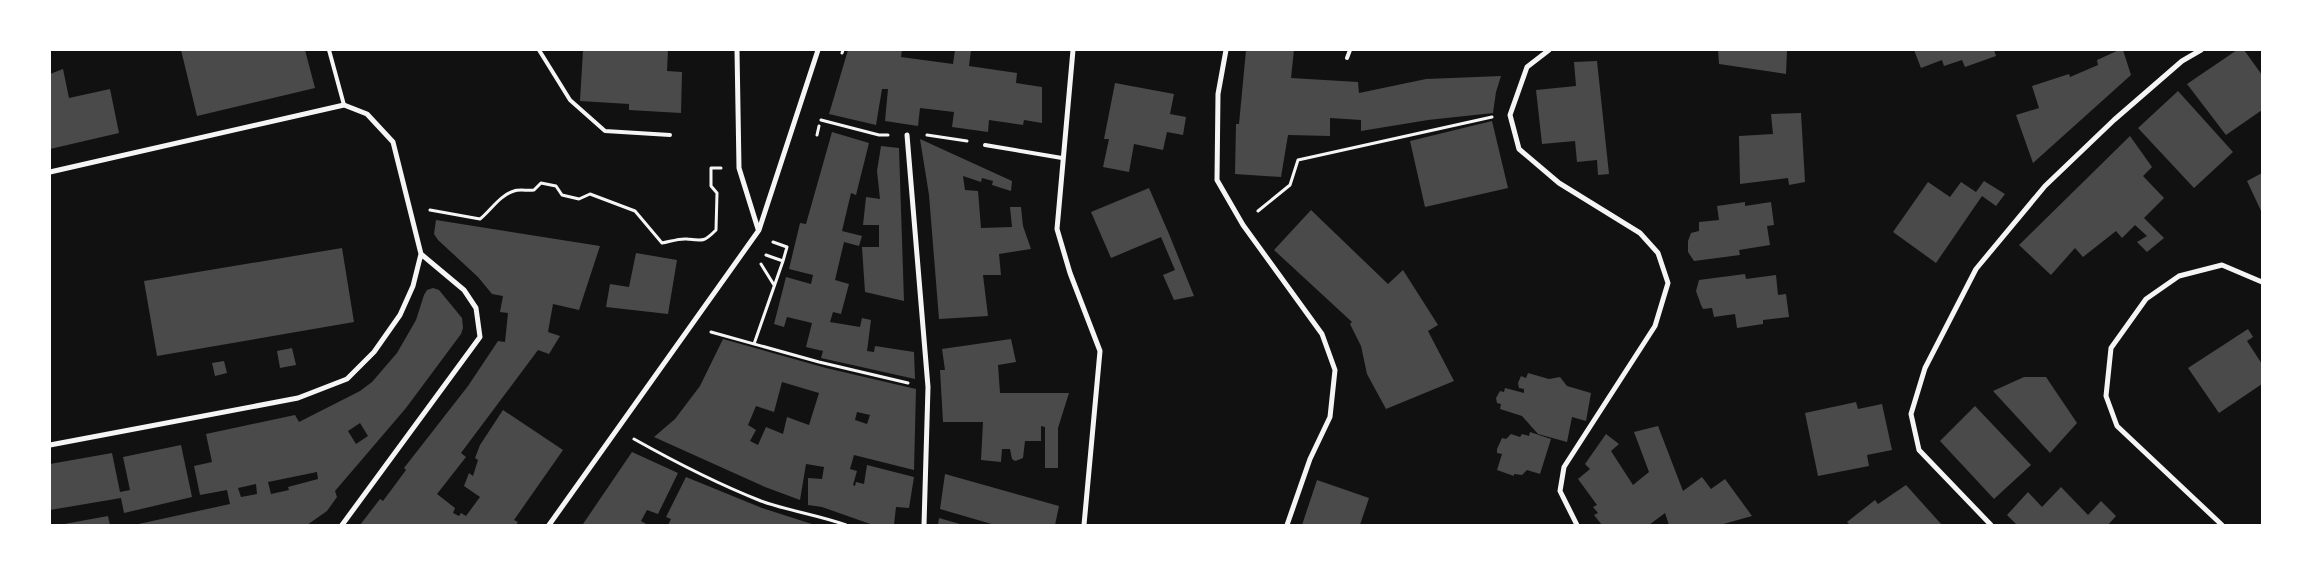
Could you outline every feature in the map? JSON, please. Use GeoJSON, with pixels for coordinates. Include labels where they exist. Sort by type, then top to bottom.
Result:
{"type":"FeatureCollection","features":[{"type":"Feature","properties":{"kind":"street"},"geometry":{"type":"LineString","coordinates":[[738,50],[739,168],[759,230]]}},
{"type":"Feature","properties":{"kind":"street"},"geometry":{"type":"LineString","coordinates":[[549,525],[759,230],[818,50]]}},
{"type":"Feature","properties":{"kind":"street"},"geometry":{"type":"LineString","coordinates":[[1073,50],[1057,229],[1070,273],[1100,351],[1084,525]]}},
{"type":"Feature","properties":{"kind":"street"},"geometry":{"type":"LineString","coordinates":[[1226,50],[1218,94],[1218,180],[1243,225],[1322,334],[1335,370],[1330,417],[1310,459],[1287,525]]}},
{"type":"Feature","properties":{"kind":"street"},"geometry":{"type":"LineString","coordinates":[[1549,50],[1527,67],[1510,115],[1519,149],[1560,183],[1640,233],[1658,253],[1668,283],[1655,326],[1564,467],[1560,492],[1577,525]]}},
{"type":"Feature","properties":{"kind":"street"},"geometry":{"type":"LineString","coordinates":[[1991,525],[1920,450],[1912,414],[1925,368],[1976,269],[2045,186],[2129,107],[2182,61],[2201,50]]}},
{"type":"Feature","properties":{"kind":"street"},"geometry":{"type":"LineString","coordinates":[[50,172],[344,105],[367,114],[393,142],[421,254],[413,286],[400,315],[374,352],[347,379],[298,398],[50,445]]}},
{"type":"Feature","properties":{"kind":"street"},"geometry":{"type":"LineString","coordinates":[[907,135],[928,387],[924,525]]}},
{"type":"Feature","properties":{"kind":"street"},"geometry":{"type":"LineString","coordinates":[[342,525],[480,337],[476,308],[464,290],[421,254]]}},
{"type":"Feature","properties":{"kind":"street"},"geometry":{"type":"LineString","coordinates":[[2222,525],[2117,426],[2106,396],[2111,348],[2146,299],[2179,276],[2222,265],[2262,282]]}},
{"type":"Feature","properties":{"kind":"lane"},"geometry":{"type":"LineString","coordinates":[[329,50],[344,105]]}},
{"type":"Feature","properties":{"kind":"lane"},"geometry":{"type":"LineString","coordinates":[[539,50],[570,100],[605,130],[670,135]]}},
{"type":"Feature","properties":{"kind":"lane"},"geometry":{"type":"LineString","coordinates":[[1348,58],[1350,50]]}},
{"type":"Feature","properties":{"kind":"lane"},"geometry":{"type":"LineString","coordinates":[[985,145],[1062,158]]}},
{"type":"Feature","properties":{"kind":"path"},"geometry":{"type":"LineString","coordinates":[[1243,225],[1290,185],[1298,160],[1493,117]]}},
{"type":"Feature","properties":{"kind":"path"},"geometry":{"type":"LineString","coordinates":[[821,120],[879,135],[937,135],[985,145]]}},
{"type":"Feature","properties":{"kind":"path"},"geometry":{"type":"LineString","coordinates":[[817,135],[819,126]]}},
{"type":"Feature","properties":{"kind":"path"},"geometry":{"type":"LineString","coordinates":[[432,210],[480,219],[500,199],[514,190],[534,190],[541,184],[556,186],[562,195],[579,199],[590,194],[603,198],[610,203],[636,211],[662,243],[686,239],[696,242],[706,240],[716,230],[716,194],[711,186],[711,168]]}},
{"type":"Feature","properties":{"kind":"path"},"geometry":{"type":"LineString","coordinates":[[754,344],[787,247],[772,242]]}},
{"type":"Feature","properties":{"kind":"path"},"geometry":{"type":"LineString","coordinates":[[770,257],[783,261]]}},
{"type":"Feature","properties":{"kind":"path"},"geometry":{"type":"LineString","coordinates":[[761,264],[774,285]]}},
{"type":"Feature","properties":{"kind":"path"},"geometry":{"type":"LineString","coordinates":[[724,335],[819,362],[928,387]]}},
{"type":"Feature","properties":{"kind":"path"},"geometry":{"type":"LineString","coordinates":[[618,430],[685,466],[762,501],[846,525]]}},
{"type":"Feature","properties":{"kind":"building"},"geometry":{"type":"Polygon","coordinates":[[[181,50],[305,50],[315,88],[197,116],[181,50]]]}},
{"type":"Feature","properties":{"kind":"building"},"geometry":{"type":"Polygon","coordinates":[[[583,50],[668,50],[667,71],[682,72],[681,113],[629,110],[629,104],[580,101],[583,50]]]}},
{"type":"Feature","properties":{"kind":"building"},"geometry":{"type":"Polygon","coordinates":[[[848,50],[902,50],[901,57],[953,64],[955,50],[971,50],[969,66],[1017,73],[1016,83],[1042,87],[1042,123],[1024,120],[1023,125],[989,120],[988,132],[952,127],[954,112],[920,108],[918,126],[885,121],[888,89],[882,89],[876,125],[829,114],[848,50]]]}},
{"type":"Feature","properties":{"kind":"building"},"geometry":{"type":"Polygon","coordinates":[[[1246,50],[1294,50],[1291,78],[1358,82],[1359,93],[1426,79],[1501,76],[1496,92],[1493,113],[1428,120],[1361,131],[1361,120],[1330,118],[1330,136],[1288,135],[1281,177],[1235,174],[1236,124],[1239,124],[1246,50]]]}},
{"type":"Feature","properties":{"kind":"building"},"geometry":{"type":"Polygon","coordinates":[[[1718,50],[1787,50],[1786,74],[1719,64],[1718,50]]]}},
{"type":"Feature","properties":{"kind":"building"},"geometry":{"type":"Polygon","coordinates":[[[1914,50],[1994,50],[1996,56],[1965,67],[1962,60],[1944,66],[1942,60],[1921,68],[1914,50]]]}},
{"type":"Feature","properties":{"kind":"building"},"geometry":{"type":"Polygon","coordinates":[[[2123,50],[2131,75],[2033,163],[2016,115],[2039,108],[2032,86],[2069,74],[2070,77],[2098,65],[2097,60],[2123,50]]]}},
{"type":"Feature","properties":{"kind":"building"},"geometry":{"type":"Polygon","coordinates":[[[2237,50],[2244,50],[2262,75],[2262,110],[2226,135],[2187,84],[2237,50]]]}},
{"type":"Feature","properties":{"kind":"building"},"geometry":{"type":"Polygon","coordinates":[[[1597,61],[1609,174],[1598,175],[1597,160],[1577,162],[1575,141],[1542,144],[1536,90],[1576,86],[1574,62],[1597,61]]]}},
{"type":"Feature","properties":{"kind":"building"},"geometry":{"type":"Polygon","coordinates":[[[63,69],[69,98],[110,89],[119,133],[50,149],[50,74],[63,69]]]}},
{"type":"Feature","properties":{"kind":"building"},"geometry":{"type":"Polygon","coordinates":[[[1115,83],[1174,94],[1170,114],[1186,117],[1183,135],[1167,132],[1163,150],[1134,144],[1129,172],[1103,167],[1109,139],[1104,139],[1115,83]]]}},
{"type":"Feature","properties":{"kind":"building"},"geometry":{"type":"Polygon","coordinates":[[[2178,91],[2233,152],[2194,188],[2138,128],[2178,91]]]}},
{"type":"Feature","properties":{"kind":"building"},"geometry":{"type":"Polygon","coordinates":[[[1801,113],[1805,182],[1789,185],[1788,178],[1740,184],[1739,136],[1773,134],[1771,114],[1801,113]]]}},
{"type":"Feature","properties":{"kind":"building"},"geometry":{"type":"Polygon","coordinates":[[[1492,121],[1508,188],[1425,207],[1410,141],[1492,121]]]}},
{"type":"Feature","properties":{"kind":"building"},"geometry":{"type":"Polygon","coordinates":[[[832,132],[869,143],[856,195],[851,193],[842,231],[862,236],[859,246],[844,242],[835,280],[849,284],[841,314],[833,312],[830,322],[860,327],[862,318],[871,320],[867,351],[874,352],[875,346],[914,352],[915,379],[821,358],[823,351],[806,347],[812,323],[787,317],[784,327],[774,324],[786,277],[811,284],[813,275],[789,269],[800,223],[806,224],[832,132]]]}},
{"type":"Feature","properties":{"kind":"building"},"geometry":{"type":"Polygon","coordinates":[[[2130,136],[2152,167],[2143,176],[2164,198],[2144,218],[2164,238],[2147,252],[2137,242],[2147,236],[2135,225],[2122,238],[2116,231],[2083,257],[2075,248],[2051,275],[2019,245],[2130,136]]]}},
{"type":"Feature","properties":{"kind":"building"},"geometry":{"type":"Polygon","coordinates":[[[920,139],[1012,181],[1011,191],[992,185],[993,181],[982,178],[981,182],[963,176],[965,190],[978,191],[981,228],[1012,227],[1010,207],[1021,207],[1023,226],[1031,249],[999,254],[1001,275],[983,275],[988,316],[939,319],[929,195],[920,139]]]}},
{"type":"Feature","properties":{"kind":"building"},"geometry":{"type":"Polygon","coordinates":[[[881,146],[899,148],[904,301],[865,292],[862,247],[879,247],[879,225],[863,225],[866,197],[880,199],[877,171],[881,146]]]}},
{"type":"Feature","properties":{"kind":"building"},"geometry":{"type":"Polygon","coordinates":[[[2262,173],[2262,213],[2247,181],[2262,173]]]}},
{"type":"Feature","properties":{"kind":"building"},"geometry":{"type":"Polygon","coordinates":[[[1984,181],[2005,194],[1996,206],[1982,196],[1936,263],[1893,232],[1928,182],[1950,197],[1961,182],[1976,192],[1984,181]]]}},
{"type":"Feature","properties":{"kind":"building"},"geometry":{"type":"Polygon","coordinates":[[[1149,188],[1194,296],[1174,300],[1163,275],[1175,270],[1161,237],[1111,258],[1091,212],[1149,188]]]}},
{"type":"Feature","properties":{"kind":"building"},"geometry":{"type":"Polygon","coordinates":[[[1745,202],[1745,206],[1771,202],[1774,225],[1767,226],[1770,245],[1739,250],[1740,255],[1694,261],[1688,252],[1688,241],[1691,233],[1699,231],[1699,222],[1719,220],[1717,206],[1745,202]]]}},
{"type":"Feature","properties":{"kind":"building"},"geometry":{"type":"Polygon","coordinates":[[[1311,210],[1388,284],[1403,270],[1438,325],[1428,331],[1454,381],[1386,409],[1367,374],[1361,346],[1350,324],[1352,322],[1274,250],[1311,210]]]}},
{"type":"Feature","properties":{"kind":"building"},"geometry":{"type":"Polygon","coordinates":[[[436,220],[600,246],[579,310],[553,304],[548,332],[560,336],[549,354],[538,350],[461,453],[466,457],[437,494],[455,508],[453,513],[459,516],[461,513],[466,516],[480,497],[464,486],[469,473],[473,476],[478,460],[475,458],[480,445],[503,410],[563,450],[514,520],[518,522],[516,525],[360,525],[380,499],[383,501],[406,470],[404,468],[468,386],[498,341],[505,342],[508,313],[500,312],[503,296],[492,294],[478,277],[438,240],[434,234],[436,220]]]}},
{"type":"Feature","properties":{"kind":"building"},"geometry":{"type":"Polygon","coordinates":[[[342,248],[354,322],[157,356],[144,281],[342,248]]]}},
{"type":"Feature","properties":{"kind":"building"},"geometry":{"type":"Polygon","coordinates":[[[636,253],[677,260],[668,314],[606,307],[610,284],[629,287],[636,253]]]}},
{"type":"Feature","properties":{"kind":"building"},"geometry":{"type":"Polygon","coordinates":[[[1745,274],[1746,279],[1776,275],[1778,295],[1786,294],[1789,317],[1763,320],[1763,324],[1737,328],[1735,314],[1714,317],[1712,308],[1703,309],[1696,291],[1699,280],[1745,274]]]}},
{"type":"Feature","properties":{"kind":"building"},"geometry":{"type":"Polygon","coordinates":[[[433,288],[439,290],[462,318],[463,328],[461,334],[406,408],[335,491],[337,497],[327,511],[307,525],[134,525],[230,504],[227,490],[200,495],[194,466],[212,462],[206,434],[295,415],[299,422],[360,391],[372,382],[397,353],[416,320],[427,290],[433,288]],[[360,423],[348,431],[356,444],[368,436],[360,423]],[[317,472],[268,482],[271,494],[289,490],[288,487],[318,479],[317,472]],[[256,484],[238,488],[241,497],[257,494],[256,484]]]}},
{"type":"Feature","properties":{"kind":"building"},"geometry":{"type":"Polygon","coordinates":[[[2248,329],[2253,337],[2247,341],[2262,364],[2262,384],[2219,413],[2188,368],[2248,329]]]}},
{"type":"Feature","properties":{"kind":"building"},"geometry":{"type":"Polygon","coordinates":[[[723,339],[826,368],[916,389],[914,470],[854,455],[850,469],[857,471],[853,485],[855,486],[856,482],[864,484],[867,465],[914,477],[909,508],[896,507],[894,525],[873,525],[822,507],[808,505],[808,478],[822,479],[824,467],[806,464],[800,500],[765,487],[654,437],[675,419],[700,386],[723,339]],[[782,382],[774,412],[756,406],[748,425],[756,430],[750,441],[758,445],[766,427],[783,434],[787,417],[809,425],[819,393],[782,382]],[[857,412],[855,420],[867,424],[870,415],[857,412]]]}},
{"type":"Feature","properties":{"kind":"building"},"geometry":{"type":"Polygon","coordinates":[[[1011,339],[1016,362],[998,365],[1000,393],[1069,393],[1058,428],[1058,468],[1045,468],[1045,427],[1041,426],[1041,441],[1025,441],[1023,458],[1015,461],[1012,459],[1010,449],[1002,449],[1001,462],[981,460],[983,422],[943,422],[940,370],[945,370],[942,349],[1011,339]]]}},
{"type":"Feature","properties":{"kind":"building"},"geometry":{"type":"Polygon","coordinates":[[[292,348],[296,365],[280,368],[277,351],[292,348]]]}},
{"type":"Feature","properties":{"kind":"building"},"geometry":{"type":"Polygon","coordinates":[[[224,361],[227,373],[215,376],[212,363],[224,361]]]}},
{"type":"Feature","properties":{"kind":"building"},"geometry":{"type":"Polygon","coordinates":[[[1528,373],[1549,379],[1560,377],[1567,386],[1591,393],[1586,421],[1572,417],[1567,442],[1538,434],[1522,416],[1500,409],[1501,404],[1497,403],[1496,398],[1500,391],[1504,392],[1505,388],[1524,393],[1524,389],[1519,388],[1518,383],[1521,376],[1526,378],[1528,373]]]}},
{"type":"Feature","properties":{"kind":"building"},"geometry":{"type":"Polygon","coordinates":[[[2024,377],[2046,377],[2077,423],[2050,453],[1993,391],[2024,377]]]}},
{"type":"Feature","properties":{"kind":"building"},"geometry":{"type":"Polygon","coordinates":[[[1856,402],[1858,409],[1882,404],[1892,450],[1867,455],[1869,466],[1818,476],[1805,413],[1856,402]]]}},
{"type":"Feature","properties":{"kind":"building"},"geometry":{"type":"Polygon","coordinates":[[[1975,406],[2031,465],[1994,499],[1940,441],[1975,406]]]}},
{"type":"Feature","properties":{"kind":"building"},"geometry":{"type":"Polygon","coordinates":[[[1658,426],[1683,491],[1702,477],[1711,489],[1725,479],[1752,516],[1720,525],[1669,525],[1665,513],[1649,525],[1602,525],[1594,515],[1598,513],[1593,507],[1597,505],[1578,479],[1590,469],[1585,464],[1606,434],[1619,444],[1611,451],[1633,485],[1649,472],[1634,432],[1658,426]]]}},
{"type":"Feature","properties":{"kind":"building"},"geometry":{"type":"Polygon","coordinates":[[[1530,432],[1551,439],[1540,474],[1527,470],[1522,475],[1514,474],[1514,476],[1497,470],[1502,454],[1497,453],[1497,449],[1502,438],[1506,439],[1511,434],[1520,437],[1522,434],[1529,436],[1530,432]]]}},
{"type":"Feature","properties":{"kind":"building"},"geometry":{"type":"Polygon","coordinates":[[[181,445],[192,497],[124,513],[121,498],[50,510],[50,464],[112,453],[120,492],[130,490],[123,457],[181,445]]]}},
{"type":"Feature","properties":{"kind":"building"},"geometry":{"type":"Polygon","coordinates":[[[632,452],[678,473],[658,514],[647,510],[641,521],[648,525],[583,524],[632,452]]]}},
{"type":"Feature","properties":{"kind":"building"},"geometry":{"type":"Polygon","coordinates":[[[945,474],[1059,506],[1055,525],[995,525],[940,509],[945,474]]]}},
{"type":"Feature","properties":{"kind":"building"},"geometry":{"type":"Polygon","coordinates":[[[686,477],[762,508],[815,525],[668,525],[671,519],[666,517],[686,477]]]}},
{"type":"Feature","properties":{"kind":"building"},"geometry":{"type":"Polygon","coordinates":[[[1317,480],[1369,498],[1360,525],[1302,525],[1317,480]]]}},
{"type":"Feature","properties":{"kind":"building"},"geometry":{"type":"Polygon","coordinates":[[[1906,485],[1942,525],[1850,525],[1847,522],[1875,500],[1878,504],[1906,485]]]}},
{"type":"Feature","properties":{"kind":"building"},"geometry":{"type":"Polygon","coordinates":[[[2061,487],[2088,515],[2101,501],[2116,516],[2108,525],[2017,525],[2007,515],[2028,492],[2042,507],[2061,487]]]}},
{"type":"Feature","properties":{"kind":"building"},"geometry":{"type":"Polygon","coordinates":[[[108,516],[110,525],[64,525],[64,524],[108,516]]]}},
{"type":"Feature","properties":{"kind":"building"},"geometry":{"type":"Polygon","coordinates":[[[939,518],[960,524],[960,525],[938,525],[939,518]]]}}]}
